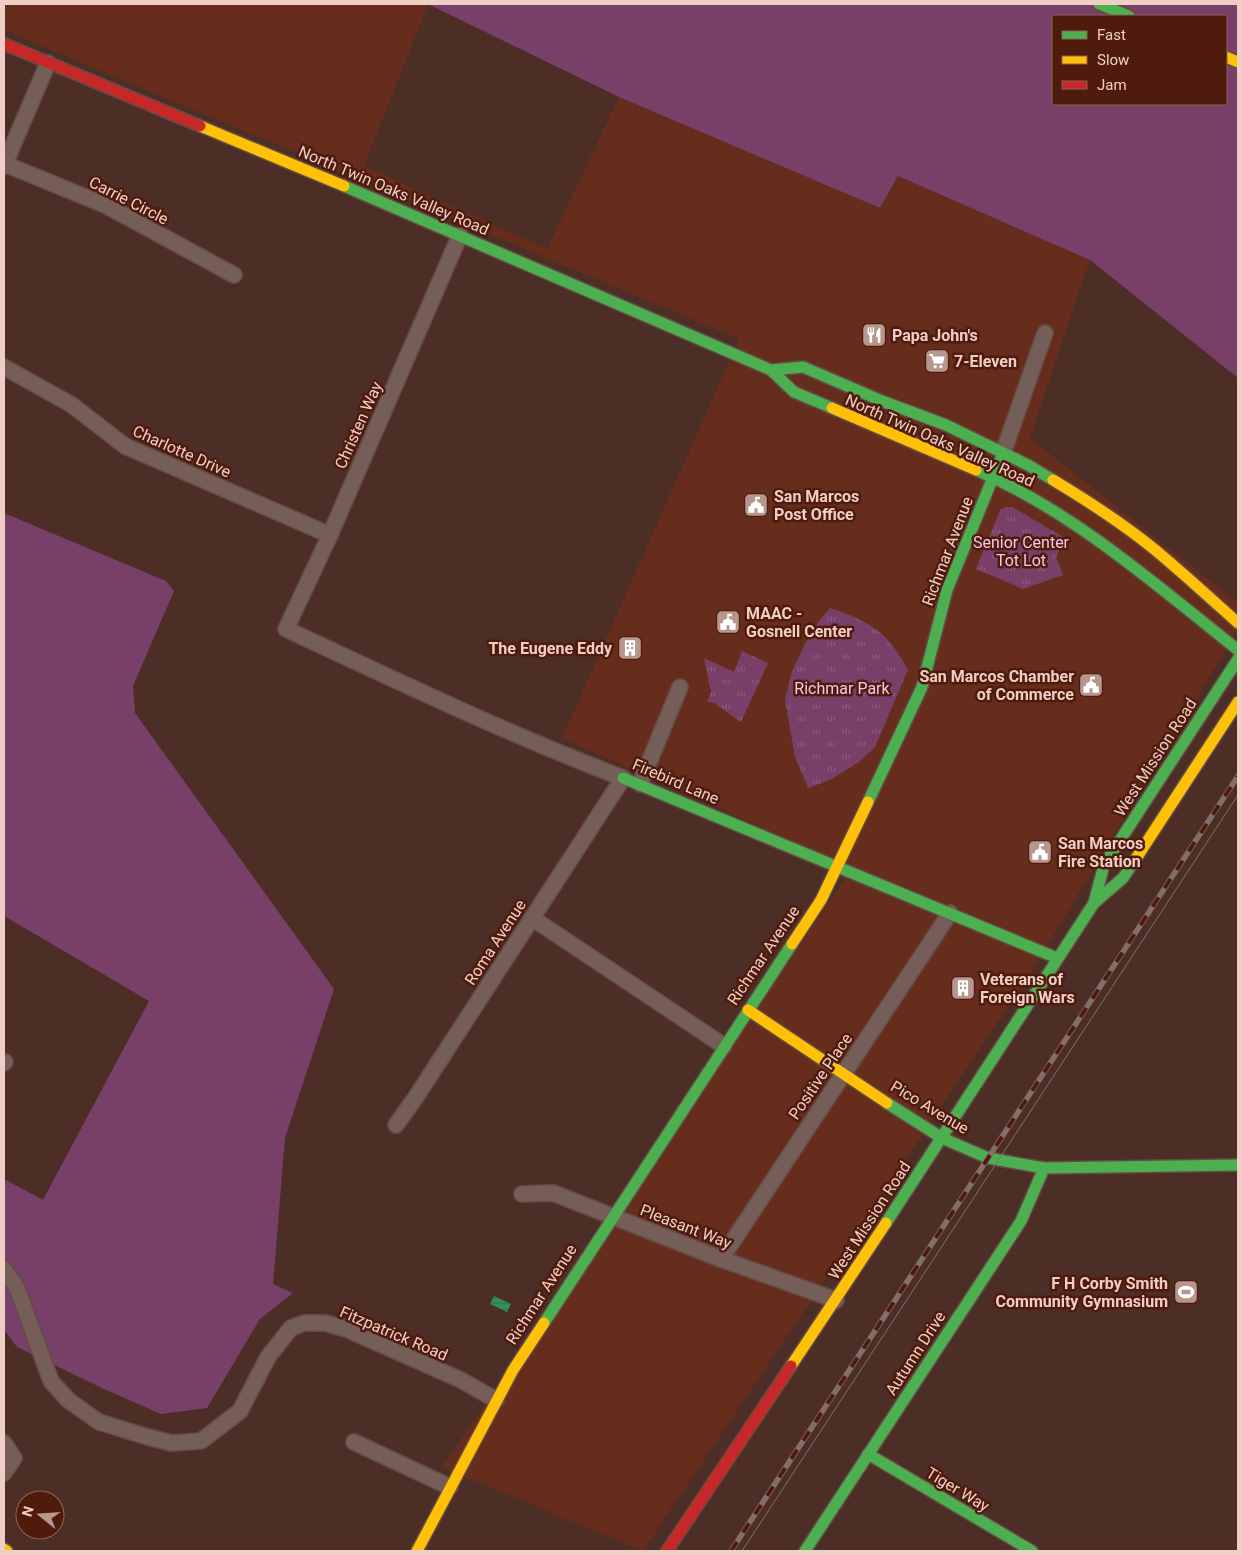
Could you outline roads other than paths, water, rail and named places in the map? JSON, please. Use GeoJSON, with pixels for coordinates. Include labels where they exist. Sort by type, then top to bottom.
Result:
{"type":"FeatureCollection","features":[{"type":"Feature","properties":{"kind":"main road"},"geometry":{"type":"LineString","coordinates":[[1099,4],[1126,15]]}},
{"type":"Feature","properties":{"kind":"main road","name":"North Twin Oaks Valley Road"},"geometry":{"type":"LineString","coordinates":[[4,44],[460,235],[771,370],[794,392],[994,478],[1082,530],[1211,627],[1238,650]]}},
{"type":"Feature","properties":{"kind":"main road","name":"North Twin Oaks Valley Road"},"geometry":{"type":"LineString","coordinates":[[771,370],[803,367],[882,401],[946,425],[1058,482],[1108,514],[1155,550],[1238,623]]}},
{"type":"Feature","properties":{"kind":"main road","name":"Richmar Avenue"},"geometry":{"type":"LineString","coordinates":[[417,1551],[513,1370],[821,900],[922,686],[947,590],[1003,453]]}},
{"type":"Feature","properties":{"kind":"main road","name":"West Mission Road"},"geometry":{"type":"LineString","coordinates":[[1094,903],[1104,866],[1238,659]]}},
{"type":"Feature","properties":{"kind":"main road","name":"West Mission Road"},"geometry":{"type":"LineString","coordinates":[[667,1551],[836,1300],[1037,993],[1057,958],[1094,903],[1123,878],[1238,702]]}},
{"type":"Feature","properties":{"kind":"main road","name":"Firebird Lane"},"geometry":{"type":"LineString","coordinates":[[623,778],[1057,958]]}},
{"type":"Feature","properties":{"kind":"main road","name":"Pico Avenue"},"geometry":{"type":"LineString","coordinates":[[748,1010],[842,1074],[942,1138],[988,1158],[1044,1168],[1238,1165]]}},
{"type":"Feature","properties":{"kind":"main road","name":"Autumn Drive"},"geometry":{"type":"LineString","coordinates":[[805,1551],[1021,1221],[1044,1168]]}},
{"type":"Feature","properties":{"kind":"main road","name":"Tiger Way"},"geometry":{"type":"LineString","coordinates":[[868,1454],[1032,1551]]}},
{"type":"Feature","properties":{"kind":"street"},"geometry":{"type":"LineString","coordinates":[[4,165],[48,63]]}},
{"type":"Feature","properties":{"kind":"street","name":"Carrie Circle"},"geometry":{"type":"LineString","coordinates":[[4,165],[107,206],[234,275]]}},
{"type":"Feature","properties":{"kind":"street","name":"Christen Way"},"geometry":{"type":"LineString","coordinates":[[286,628],[330,535],[460,235]]}},
{"type":"Feature","properties":{"kind":"street","name":"Richmar Avenue"},"geometry":{"type":"LineString","coordinates":[[1003,453],[1045,333]]}},
{"type":"Feature","properties":{"kind":"street","name":"Charlotte Drive"},"geometry":{"type":"LineString","coordinates":[[4,367],[72,405],[125,446],[330,535]]}},
{"type":"Feature","properties":{"kind":"street","name":"Firebird Lane"},"geometry":{"type":"LineString","coordinates":[[286,628],[456,708],[575,760],[623,778]]}},
{"type":"Feature","properties":{"kind":"street"},"geometry":{"type":"LineString","coordinates":[[640,784],[680,687]]}},
{"type":"Feature","properties":{"kind":"street","name":"Roma Avenue"},"geometry":{"type":"LineString","coordinates":[[396,1125],[623,778]]}},
{"type":"Feature","properties":{"kind":"street","name":"Positive Place"},"geometry":{"type":"LineString","coordinates":[[721,1259],[950,913]]}},
{"type":"Feature","properties":{"kind":"street"},"geometry":{"type":"LineString","coordinates":[[532,918],[724,1046]]}},
{"type":"Feature","properties":{"kind":"street","name":"Pleasant Way"},"geometry":{"type":"LineString","coordinates":[[522,1194],[553,1193],[721,1259],[836,1300]]}},
{"type":"Feature","properties":{"kind":"street","name":"Fitzpatrick Road"},"geometry":{"type":"LineString","coordinates":[[4,1269],[17,1288],[51,1380],[68,1400],[99,1422],[170,1443],[201,1441],[240,1412],[268,1357],[291,1328],[304,1323],[325,1324],[346,1329],[461,1380],[496,1400]]}},
{"type":"Feature","properties":{"kind":"street"},"geometry":{"type":"LineString","coordinates":[[354,1442],[450,1487]]}},
{"type":"Feature","properties":{"kind":"street"},"geometry":{"type":"LineString","coordinates":[[4,1443],[14,1458],[4,1473]]}},
{"type":"Feature","properties":{"kind":"tram line"},"geometry":{"type":"LineString","coordinates":[[742,1551],[1238,795]]}},
{"type":"Feature","properties":{"kind":"railway"},"geometry":{"type":"LineString","coordinates":[[731,1551],[1238,776]]}},
{"type":"Feature","properties":{"kind":"place","name":"Papa John's"},"geometry":{"type":"Point","coordinates":[874,335]}},
{"type":"Feature","properties":{"kind":"place","name":"7-Eleven"},"geometry":{"type":"Point","coordinates":[937,361]}},
{"type":"Feature","properties":{"kind":"place","name":"San Marcos Post Office"},"geometry":{"type":"Point","coordinates":[756,505]}},
{"type":"Feature","properties":{"kind":"place","name":"MAAC - Gosnell Center"},"geometry":{"type":"Point","coordinates":[728,622]}},
{"type":"Feature","properties":{"kind":"place","name":"The Eugene Eddy"},"geometry":{"type":"Point","coordinates":[630,648]}},
{"type":"Feature","properties":{"kind":"place","name":"San Marcos Chamber of Commerce"},"geometry":{"type":"Point","coordinates":[1091,685]}},
{"type":"Feature","properties":{"kind":"place","name":"San Marcos Fire Station"},"geometry":{"type":"Point","coordinates":[1040,852]}},
{"type":"Feature","properties":{"kind":"place","name":"Veterans of Foreign Wars"},"geometry":{"type":"Point","coordinates":[963,988]}},
{"type":"Feature","properties":{"kind":"place","name":"F H Corby Smith Community Gymnasium"},"geometry":{"type":"Point","coordinates":[1186,1292]}},
{"type":"Feature","properties":{"kind":"park label","name":"Senior Center Tot Lot"},"geometry":{"type":"Point","coordinates":[1021,551]}},
{"type":"Feature","properties":{"kind":"park label","name":"Richmar Park"},"geometry":{"type":"Point","coordinates":[842,688]}}]}
